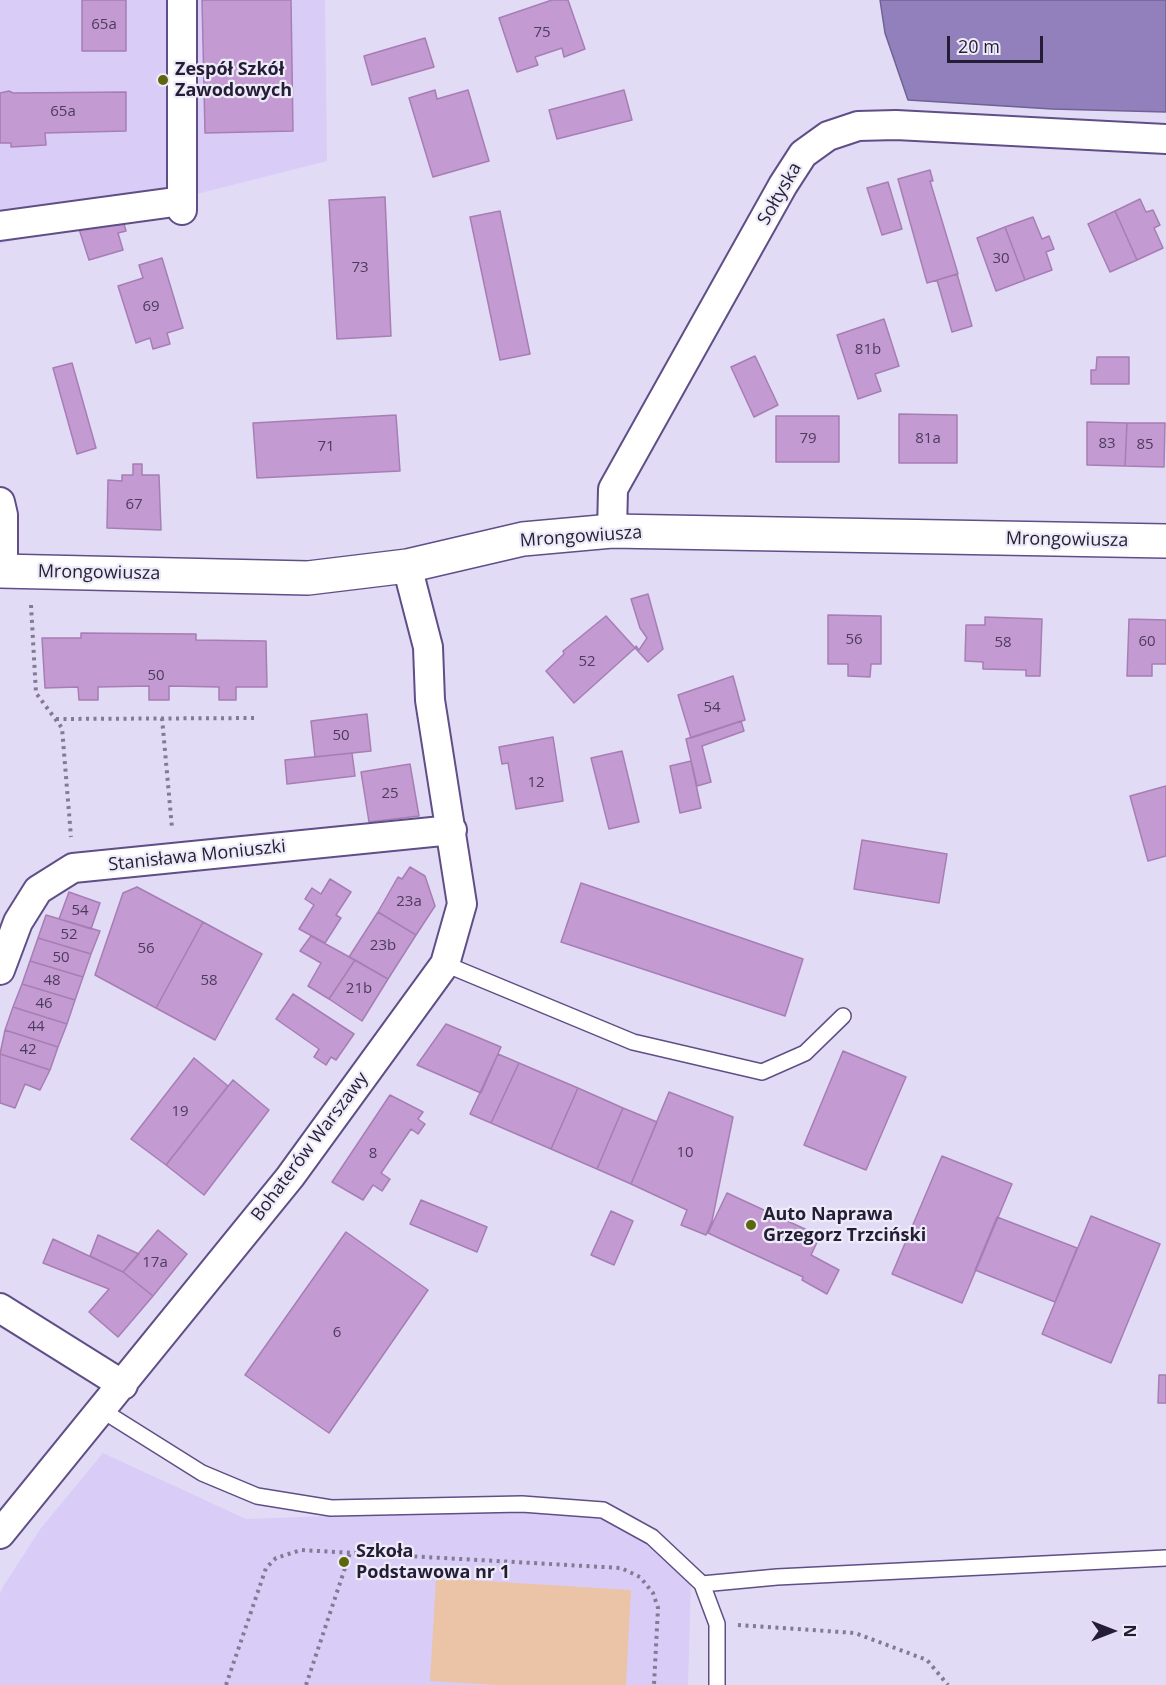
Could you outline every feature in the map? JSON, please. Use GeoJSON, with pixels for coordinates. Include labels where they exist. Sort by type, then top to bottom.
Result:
{"type":"FeatureCollection","features":[{"type":"Feature","properties":{"kind":"street"},"geometry":{"type":"LineString","coordinates":[[0,226],[182,206],[182,0]]}},
{"type":"Feature","properties":{"kind":"street","name":"Sołtyska"},"geometry":{"type":"LineString","coordinates":[[612,531],[613,489],[783,185],[803,154],[828,136],[858,126],[896,125],[1166,139]]}},
{"type":"Feature","properties":{"kind":"street"},"geometry":{"type":"LineString","coordinates":[[0,502],[3,515],[2,571]]}},
{"type":"Feature","properties":{"kind":"street","name":"Mrongowiusza"},"geometry":{"type":"LineString","coordinates":[[2,571],[308,578],[407,566],[523,539],[612,531],[1166,541]]}},
{"type":"Feature","properties":{"kind":"street","name":"Bohaterów Warszawy"},"geometry":{"type":"LineString","coordinates":[[0,1534],[290,1177],[445,964],[462,904],[430,700],[428,647],[407,566]]}},
{"type":"Feature","properties":{"kind":"street","name":"Stanisława Moniuszki"},"geometry":{"type":"LineString","coordinates":[[0,970],[18,922],[38,890],[73,867],[452,830]]}},
{"type":"Feature","properties":{"kind":"street"},"geometry":{"type":"LineString","coordinates":[[0,1308],[123,1385]]}},
{"type":"Feature","properties":{"kind":"lane"},"geometry":{"type":"LineString","coordinates":[[445,964],[633,1042],[762,1072],[805,1053],[843,1016]]}},
{"type":"Feature","properties":{"kind":"lane"},"geometry":{"type":"LineString","coordinates":[[100,1409],[202,1473],[257,1496],[331,1508],[522,1504],[603,1510],[652,1537],[702,1584],[717,1624],[717,1685]]}},
{"type":"Feature","properties":{"kind":"lane"},"geometry":{"type":"LineString","coordinates":[[702,1584],[777,1577],[1166,1558]]}},
{"type":"Feature","properties":{"kind":"path"},"geometry":{"type":"LineString","coordinates":[[30,595],[36,693],[62,728],[73,867]]}},
{"type":"Feature","properties":{"kind":"path"},"geometry":{"type":"LineString","coordinates":[[162,718],[174,858]]}},
{"type":"Feature","properties":{"kind":"path"},"geometry":{"type":"LineString","coordinates":[[56,719],[258,718]]}},
{"type":"Feature","properties":{"kind":"path"},"geometry":{"type":"LineString","coordinates":[[226,1685],[266,1568],[276,1558],[301,1550],[621,1568],[640,1577],[653,1593],[658,1608],[654,1685]]}},
{"type":"Feature","properties":{"kind":"path"},"geometry":{"type":"LineString","coordinates":[[306,1685],[350,1553]]}},
{"type":"Feature","properties":{"kind":"path"},"geometry":{"type":"LineString","coordinates":[[717,1624],[855,1633],[927,1660],[948,1685]]}},
{"type":"Feature","properties":{"kind":"shaded area","name":"Zespół Szkół Zawodowych"},"geometry":{"type":"Polygon","coordinates":[[[0,0],[325,0],[327,161],[0,244],[0,0]]]}},
{"type":"Feature","properties":{"kind":"shaded area"},"geometry":{"type":"Polygon","coordinates":[[[880,0],[1166,0],[1166,112],[1052,109],[908,100],[885,33],[880,0]]]}},
{"type":"Feature","properties":{"kind":"shaded area","name":"Szkoła Podstawowa nr 1"},"geometry":{"type":"Polygon","coordinates":[[[103,1453],[246,1519],[516,1509],[600,1516],[649,1543],[691,1582],[688,1685],[0,1685],[0,1594],[41,1528],[103,1453]]]}},
{"type":"Feature","properties":{"kind":"shaded area"},"geometry":{"type":"Polygon","coordinates":[[[436,1578],[631,1590],[626,1685],[498,1685],[430,1681],[436,1578]]]}},
{"type":"Feature","properties":{"kind":"building"},"geometry":{"type":"Polygon","coordinates":[[[82,0],[126,0],[126,51],[82,51],[82,0]]]}},
{"type":"Feature","properties":{"kind":"building"},"geometry":{"type":"Polygon","coordinates":[[[202,0],[291,0],[293,131],[205,133],[202,0]]]}},
{"type":"Feature","properties":{"kind":"building"},"geometry":{"type":"Polygon","coordinates":[[[552,0],[568,0],[585,49],[564,57],[562,48],[535,57],[538,65],[517,72],[499,18],[552,0]]]}},
{"type":"Feature","properties":{"kind":"building"},"geometry":{"type":"Polygon","coordinates":[[[425,38],[434,67],[372,85],[364,56],[425,38]]]}},
{"type":"Feature","properties":{"kind":"building"},"geometry":{"type":"Polygon","coordinates":[[[435,90],[437,99],[468,90],[489,161],[433,177],[409,98],[435,90]]]}},
{"type":"Feature","properties":{"kind":"building"},"geometry":{"type":"Polygon","coordinates":[[[624,90],[632,120],[557,139],[549,110],[624,90]]]}},
{"type":"Feature","properties":{"kind":"building"},"geometry":{"type":"Polygon","coordinates":[[[9,91],[13,93],[126,92],[126,131],[45,133],[46,145],[11,147],[11,143],[0,143],[0,93],[9,91]]]}},
{"type":"Feature","properties":{"kind":"building"},"geometry":{"type":"Polygon","coordinates":[[[930,170],[933,181],[930,181],[958,274],[927,283],[898,179],[930,170]]]}},
{"type":"Feature","properties":{"kind":"building"},"geometry":{"type":"Polygon","coordinates":[[[888,182],[902,229],[882,235],[867,188],[888,182]]]}},
{"type":"Feature","properties":{"kind":"building"},"geometry":{"type":"Polygon","coordinates":[[[385,197],[391,336],[337,339],[329,200],[385,197]]]}},
{"type":"Feature","properties":{"kind":"building"},"geometry":{"type":"Polygon","coordinates":[[[1140,199],[1146,212],[1153,210],[1160,225],[1154,228],[1163,248],[1137,260],[1115,211],[1140,199]]]}},
{"type":"Feature","properties":{"kind":"building"},"geometry":{"type":"Polygon","coordinates":[[[500,211],[530,354],[500,360],[470,217],[500,211]]]}},
{"type":"Feature","properties":{"kind":"building"},"geometry":{"type":"Polygon","coordinates":[[[1115,211],[1137,260],[1110,272],[1088,224],[1115,211]]]}},
{"type":"Feature","properties":{"kind":"building"},"geometry":{"type":"Polygon","coordinates":[[[122,217],[126,231],[118,233],[123,250],[89,260],[79,229],[122,217]]]}},
{"type":"Feature","properties":{"kind":"building"},"geometry":{"type":"Polygon","coordinates":[[[1033,217],[1042,239],[1049,236],[1054,249],[1046,252],[1052,270],[1025,280],[1005,227],[1033,217]]]}},
{"type":"Feature","properties":{"kind":"building"},"geometry":{"type":"Polygon","coordinates":[[[1005,227],[1025,280],[996,291],[977,238],[1005,227]]]}},
{"type":"Feature","properties":{"kind":"building"},"geometry":{"type":"Polygon","coordinates":[[[162,258],[183,328],[167,333],[170,344],[153,349],[150,338],[136,343],[118,286],[143,278],[139,265],[162,258]]]}},
{"type":"Feature","properties":{"kind":"building"},"geometry":{"type":"Polygon","coordinates":[[[957,274],[972,326],[952,332],[937,280],[957,274]]]}},
{"type":"Feature","properties":{"kind":"building"},"geometry":{"type":"Polygon","coordinates":[[[884,319],[899,366],[875,374],[881,391],[858,399],[837,335],[884,319]]]}},
{"type":"Feature","properties":{"kind":"building"},"geometry":{"type":"Polygon","coordinates":[[[755,356],[778,405],[754,417],[731,367],[755,356]]]}},
{"type":"Feature","properties":{"kind":"building"},"geometry":{"type":"Polygon","coordinates":[[[1097,357],[1129,357],[1129,384],[1091,384],[1091,370],[1096,370],[1097,357]]]}},
{"type":"Feature","properties":{"kind":"building"},"geometry":{"type":"Polygon","coordinates":[[[72,363],[96,448],[77,454],[53,368],[72,363]]]}},
{"type":"Feature","properties":{"kind":"building"},"geometry":{"type":"Polygon","coordinates":[[[899,414],[957,415],[957,463],[899,463],[899,414]]]}},
{"type":"Feature","properties":{"kind":"building"},"geometry":{"type":"Polygon","coordinates":[[[396,415],[400,471],[257,478],[253,423],[396,415]]]}},
{"type":"Feature","properties":{"kind":"building"},"geometry":{"type":"Polygon","coordinates":[[[776,416],[839,416],[839,462],[776,462],[776,416]]]}},
{"type":"Feature","properties":{"kind":"building"},"geometry":{"type":"Polygon","coordinates":[[[1087,422],[1127,423],[1125,466],[1087,465],[1087,422]]]}},
{"type":"Feature","properties":{"kind":"building"},"geometry":{"type":"Polygon","coordinates":[[[1127,423],[1165,423],[1164,467],[1125,466],[1127,423]]]}},
{"type":"Feature","properties":{"kind":"building"},"geometry":{"type":"Polygon","coordinates":[[[133,464],[142,464],[142,475],[159,475],[161,530],[107,528],[108,480],[122,481],[122,475],[133,475],[133,464]]]}},
{"type":"Feature","properties":{"kind":"building"},"geometry":{"type":"Polygon","coordinates":[[[648,594],[663,649],[648,662],[635,648],[636,646],[639,650],[647,638],[640,628],[631,599],[648,594]]]}},
{"type":"Feature","properties":{"kind":"building"},"geometry":{"type":"Polygon","coordinates":[[[828,615],[881,616],[881,664],[871,664],[870,677],[848,676],[848,664],[828,664],[828,615]]]}},
{"type":"Feature","properties":{"kind":"building"},"geometry":{"type":"Polygon","coordinates":[[[606,616],[635,648],[574,703],[546,671],[564,654],[563,651],[606,616]]]}},
{"type":"Feature","properties":{"kind":"building"},"geometry":{"type":"Polygon","coordinates":[[[985,617],[1042,619],[1040,676],[1026,676],[1026,670],[983,669],[983,662],[965,661],[966,625],[985,625],[985,617]]]}},
{"type":"Feature","properties":{"kind":"building"},"geometry":{"type":"Polygon","coordinates":[[[1129,619],[1166,620],[1166,664],[1152,664],[1152,676],[1127,676],[1129,619]]]}},
{"type":"Feature","properties":{"kind":"building"},"geometry":{"type":"Polygon","coordinates":[[[81,633],[196,634],[196,640],[266,641],[267,687],[236,687],[236,700],[219,700],[219,687],[169,686],[169,700],[149,700],[149,686],[98,687],[98,700],[79,700],[78,687],[45,688],[42,638],[81,638],[81,633]]]}},
{"type":"Feature","properties":{"kind":"building"},"geometry":{"type":"Polygon","coordinates":[[[733,676],[745,720],[691,738],[678,695],[733,676]]]}},
{"type":"Feature","properties":{"kind":"building"},"geometry":{"type":"Polygon","coordinates":[[[367,714],[371,751],[315,757],[311,721],[367,714]]]}},
{"type":"Feature","properties":{"kind":"building"},"geometry":{"type":"Polygon","coordinates":[[[741,721],[744,731],[702,746],[711,782],[697,786],[686,739],[741,721]]]}},
{"type":"Feature","properties":{"kind":"building"},"geometry":{"type":"Polygon","coordinates":[[[553,737],[563,801],[516,809],[508,763],[502,764],[499,747],[553,737]]]}},
{"type":"Feature","properties":{"kind":"building"},"geometry":{"type":"Polygon","coordinates":[[[622,751],[639,822],[609,829],[591,758],[622,751]]]}},
{"type":"Feature","properties":{"kind":"building"},"geometry":{"type":"Polygon","coordinates":[[[352,753],[355,776],[287,784],[285,760],[352,753]]]}},
{"type":"Feature","properties":{"kind":"building"},"geometry":{"type":"Polygon","coordinates":[[[691,761],[701,808],[680,813],[670,766],[691,761]]]}},
{"type":"Feature","properties":{"kind":"building"},"geometry":{"type":"Polygon","coordinates":[[[410,764],[419,816],[369,822],[361,772],[410,764]]]}},
{"type":"Feature","properties":{"kind":"building"},"geometry":{"type":"Polygon","coordinates":[[[1166,786],[1166,856],[1148,861],[1130,796],[1166,786]]]}},
{"type":"Feature","properties":{"kind":"building"},"geometry":{"type":"Polygon","coordinates":[[[862,840],[947,854],[939,903],[854,889],[862,840]]]}},
{"type":"Feature","properties":{"kind":"building"},"geometry":{"type":"Polygon","coordinates":[[[410,867],[425,876],[435,906],[416,935],[378,912],[398,877],[402,879],[410,867]]]}},
{"type":"Feature","properties":{"kind":"building"},"geometry":{"type":"Polygon","coordinates":[[[330,879],[351,892],[336,915],[341,918],[325,943],[299,929],[314,905],[305,899],[312,888],[321,894],[330,879]]]}},
{"type":"Feature","properties":{"kind":"building"},"geometry":{"type":"Polygon","coordinates":[[[581,883],[803,959],[785,1016],[561,942],[581,883]]]}},
{"type":"Feature","properties":{"kind":"building"},"geometry":{"type":"Polygon","coordinates":[[[137,887],[203,922],[156,1008],[95,975],[123,893],[137,887]]]}},
{"type":"Feature","properties":{"kind":"building"},"geometry":{"type":"Polygon","coordinates":[[[69,892],[100,903],[91,929],[59,919],[69,892]]]}},
{"type":"Feature","properties":{"kind":"building"},"geometry":{"type":"Polygon","coordinates":[[[378,912],[416,935],[388,979],[349,957],[378,912]]]}},
{"type":"Feature","properties":{"kind":"building"},"geometry":{"type":"Polygon","coordinates":[[[46,915],[100,931],[91,954],[38,938],[46,915]]]}},
{"type":"Feature","properties":{"kind":"building"},"geometry":{"type":"Polygon","coordinates":[[[203,922],[262,954],[215,1040],[156,1008],[203,922]]]}},
{"type":"Feature","properties":{"kind":"building"},"geometry":{"type":"Polygon","coordinates":[[[311,936],[355,960],[329,999],[308,986],[321,963],[300,951],[311,936]]]}},
{"type":"Feature","properties":{"kind":"building"},"geometry":{"type":"Polygon","coordinates":[[[38,938],[91,954],[83,977],[30,961],[38,938]]]}},
{"type":"Feature","properties":{"kind":"building"},"geometry":{"type":"Polygon","coordinates":[[[355,960],[388,979],[362,1021],[329,999],[355,960]]]}},
{"type":"Feature","properties":{"kind":"building"},"geometry":{"type":"Polygon","coordinates":[[[30,961],[83,977],[75,1000],[22,984],[30,961]]]}},
{"type":"Feature","properties":{"kind":"building"},"geometry":{"type":"Polygon","coordinates":[[[22,984],[75,1000],[67,1024],[13,1007],[22,984]]]}},
{"type":"Feature","properties":{"kind":"building"},"geometry":{"type":"Polygon","coordinates":[[[293,994],[354,1034],[336,1060],[331,1057],[326,1065],[314,1057],[319,1049],[276,1019],[293,994]]]}},
{"type":"Feature","properties":{"kind":"building"},"geometry":{"type":"Polygon","coordinates":[[[13,1007],[67,1024],[58,1047],[5,1030],[13,1007]]]}},
{"type":"Feature","properties":{"kind":"building"},"geometry":{"type":"Polygon","coordinates":[[[446,1024],[501,1047],[481,1093],[417,1065],[446,1024]]]}},
{"type":"Feature","properties":{"kind":"building"},"geometry":{"type":"Polygon","coordinates":[[[5,1030],[58,1047],[50,1070],[0,1054],[5,1030]]]}},
{"type":"Feature","properties":{"kind":"building"},"geometry":{"type":"Polygon","coordinates":[[[843,1051],[906,1077],[866,1170],[804,1145],[843,1051]]]}},
{"type":"Feature","properties":{"kind":"building"},"geometry":{"type":"Polygon","coordinates":[[[0,1054],[50,1070],[40,1090],[25,1084],[15,1108],[0,1103],[0,1054]]]}},
{"type":"Feature","properties":{"kind":"building"},"geometry":{"type":"Polygon","coordinates":[[[498,1054],[519,1063],[491,1123],[470,1114],[498,1054]]]}},
{"type":"Feature","properties":{"kind":"building"},"geometry":{"type":"Polygon","coordinates":[[[194,1058],[228,1086],[166,1165],[131,1139],[194,1058]]]}},
{"type":"Feature","properties":{"kind":"building"},"geometry":{"type":"Polygon","coordinates":[[[519,1063],[578,1088],[551,1149],[491,1123],[519,1063]]]}},
{"type":"Feature","properties":{"kind":"building"},"geometry":{"type":"Polygon","coordinates":[[[233,1080],[269,1110],[204,1195],[166,1165],[233,1080]]]}},
{"type":"Feature","properties":{"kind":"building"},"geometry":{"type":"Polygon","coordinates":[[[578,1088],[623,1108],[597,1169],[551,1149],[578,1088]]]}},
{"type":"Feature","properties":{"kind":"building"},"geometry":{"type":"Polygon","coordinates":[[[669,1092],[733,1117],[712,1221],[706,1235],[681,1225],[687,1210],[631,1184],[669,1092]]]}},
{"type":"Feature","properties":{"kind":"building"},"geometry":{"type":"Polygon","coordinates":[[[390,1095],[423,1112],[418,1119],[425,1124],[418,1134],[411,1129],[381,1173],[390,1179],[382,1191],[373,1185],[363,1200],[332,1182],[390,1095]]]}},
{"type":"Feature","properties":{"kind":"building"},"geometry":{"type":"Polygon","coordinates":[[[623,1108],[657,1122],[631,1184],[597,1169],[623,1108]]]}},
{"type":"Feature","properties":{"kind":"building"},"geometry":{"type":"Polygon","coordinates":[[[942,1156],[1012,1184],[962,1303],[892,1274],[942,1156]]]}},
{"type":"Feature","properties":{"kind":"building"},"geometry":{"type":"Polygon","coordinates":[[[727,1193],[820,1236],[811,1255],[839,1270],[827,1294],[802,1280],[803,1277],[708,1233],[727,1193]]]}},
{"type":"Feature","properties":{"kind":"building"},"geometry":{"type":"Polygon","coordinates":[[[421,1200],[487,1227],[477,1252],[410,1224],[421,1200]]]}},
{"type":"Feature","properties":{"kind":"building"},"geometry":{"type":"Polygon","coordinates":[[[611,1211],[633,1221],[614,1265],[591,1255],[611,1211]]]}},
{"type":"Feature","properties":{"kind":"building"},"geometry":{"type":"Polygon","coordinates":[[[1091,1216],[1160,1244],[1111,1363],[1042,1334],[1091,1216]]]}},
{"type":"Feature","properties":{"kind":"building"},"geometry":{"type":"Polygon","coordinates":[[[997,1217],[1077,1248],[1055,1302],[975,1270],[997,1217]]]}},
{"type":"Feature","properties":{"kind":"building"},"geometry":{"type":"Polygon","coordinates":[[[158,1230],[187,1254],[153,1296],[123,1272],[158,1230]]]}},
{"type":"Feature","properties":{"kind":"building"},"geometry":{"type":"Polygon","coordinates":[[[346,1232],[428,1290],[329,1433],[245,1375],[346,1232]]]}},
{"type":"Feature","properties":{"kind":"building"},"geometry":{"type":"Polygon","coordinates":[[[98,1235],[139,1254],[123,1272],[90,1256],[98,1235]]]}},
{"type":"Feature","properties":{"kind":"building"},"geometry":{"type":"Polygon","coordinates":[[[53,1239],[123,1272],[153,1296],[118,1337],[89,1312],[109,1289],[43,1263],[53,1239]]]}},
{"type":"Feature","properties":{"kind":"building"},"geometry":{"type":"Polygon","coordinates":[[[1159,1375],[1166,1375],[1166,1403],[1158,1403],[1159,1375]]]}},
{"type":"Feature","properties":{"kind":"place","name":"Zespół Szkół Zawodowych"},"geometry":{"type":"Point","coordinates":[163,80]}},
{"type":"Feature","properties":{"kind":"place","name":"Auto Naprawa Grzegorz Trzciński"},"geometry":{"type":"Point","coordinates":[751,1225]}},
{"type":"Feature","properties":{"kind":"place","name":"Szkoła Podstawowa nr 1"},"geometry":{"type":"Point","coordinates":[344,1562]}}]}
